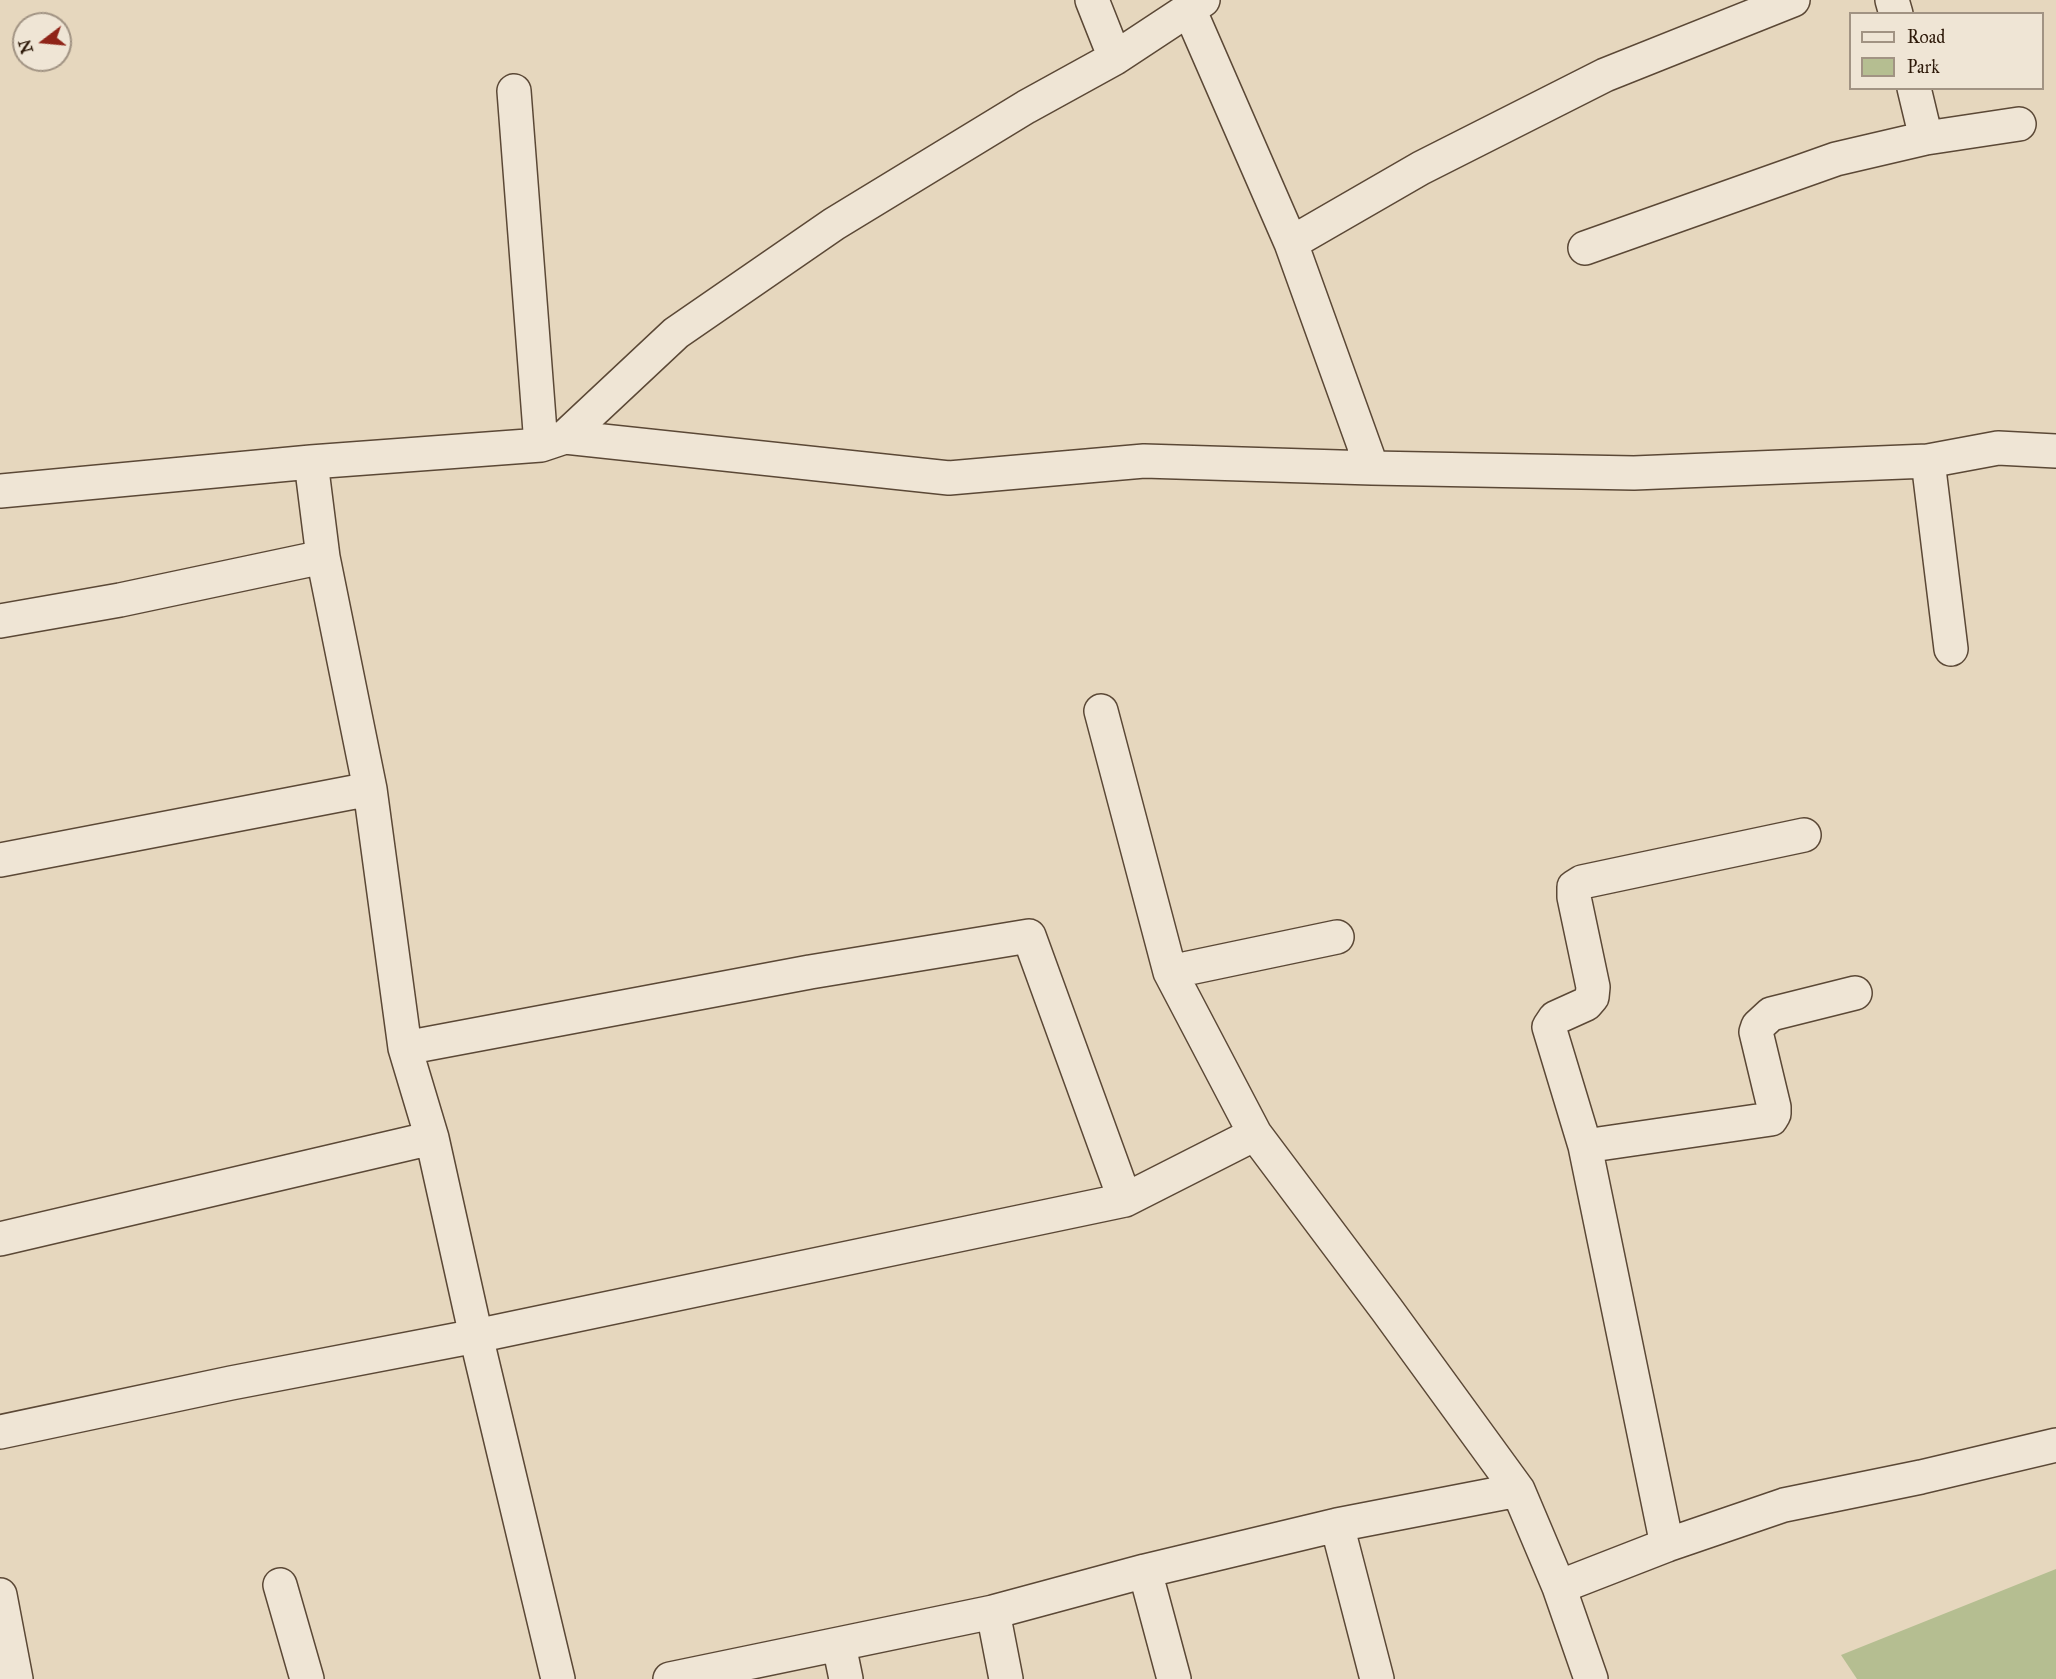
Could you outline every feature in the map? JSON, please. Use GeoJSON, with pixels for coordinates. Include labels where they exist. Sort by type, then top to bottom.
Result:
{"type":"FeatureCollection","features":[{"type":"Feature","properties":{"kind":"street"},"geometry":{"type":"LineString","coordinates":[[1092,0],[1115,58]]}},
{"type":"Feature","properties":{"kind":"street"},"geometry":{"type":"LineString","coordinates":[[1291,243],[1421,168],[1605,75],[1792,0]]}},
{"type":"Feature","properties":{"kind":"street"},"geometry":{"type":"LineString","coordinates":[[553,441],[676,333],[834,224],[1026,107],[1115,58],[1196,4],[1291,243],[1371,468]]}},
{"type":"Feature","properties":{"kind":"street"},"geometry":{"type":"LineString","coordinates":[[1914,90],[1926,138]]}},
{"type":"Feature","properties":{"kind":"street"},"geometry":{"type":"LineString","coordinates":[[514,91],[553,441]]}},
{"type":"Feature","properties":{"kind":"street"},"geometry":{"type":"LineString","coordinates":[[1585,248],[1836,159],[1926,138],[2019,124]]}},
{"type":"Feature","properties":{"kind":"street"},"geometry":{"type":"LineString","coordinates":[[0,491],[553,441],[949,478],[1144,461],[1634,473],[1928,461],[1998,448],[2056,451]]}},
{"type":"Feature","properties":{"kind":"street"},"geometry":{"type":"LineString","coordinates":[[1928,461],[1951,648]]}},
{"type":"Feature","properties":{"kind":"street"},"geometry":{"type":"LineString","coordinates":[[311,462],[322,557],[370,789],[405,1048],[432,1138],[476,1336],[558,1679]]}},
{"type":"Feature","properties":{"kind":"street"},"geometry":{"type":"LineString","coordinates":[[0,621],[120,600],[322,557]]}},
{"type":"Feature","properties":{"kind":"street"},"geometry":{"type":"LineString","coordinates":[[1101,711],[1170,972],[1255,1134],[1518,1490],[1559,1587],[1592,1679]]}},
{"type":"Feature","properties":{"kind":"street"},"geometry":{"type":"LineString","coordinates":[[0,860],[370,789]]}},
{"type":"Feature","properties":{"kind":"street"},"geometry":{"type":"LineString","coordinates":[[1667,1545],[1585,1146],[1549,1027],[1555,1018],[1586,1004],[1592,997],[1593,987],[1574,897],[1574,887],[1582,882],[1804,835]]}},
{"type":"Feature","properties":{"kind":"street"},"geometry":{"type":"LineString","coordinates":[[405,1048],[810,972],[1029,936],[1125,1200]]}},
{"type":"Feature","properties":{"kind":"street"},"geometry":{"type":"LineString","coordinates":[[1170,972],[1336,937]]}},
{"type":"Feature","properties":{"kind":"street"},"geometry":{"type":"LineString","coordinates":[[1585,1146],[1771,1119],[1774,1107],[1756,1032],[1758,1026],[1771,1014],[1856,993]]}},
{"type":"Feature","properties":{"kind":"street"},"geometry":{"type":"LineString","coordinates":[[0,1432],[231,1383],[476,1336],[1125,1200],[1255,1134]]}},
{"type":"Feature","properties":{"kind":"street"},"geometry":{"type":"LineString","coordinates":[[0,1239],[432,1138]]}},
{"type":"Feature","properties":{"kind":"street"},"geometry":{"type":"LineString","coordinates":[[1559,1587],[1667,1545],[1784,1505],[1920,1477],[2056,1445]]}},
{"type":"Feature","properties":{"kind":"street"},"geometry":{"type":"LineString","coordinates":[[670,1679],[993,1612],[1145,1571],[1337,1525],[1518,1490]]}},
{"type":"Feature","properties":{"kind":"street"},"geometry":{"type":"LineString","coordinates":[[1337,1525],[1377,1679]]}},
{"type":"Feature","properties":{"kind":"street"},"geometry":{"type":"LineString","coordinates":[[1145,1571],[1174,1679]]}},
{"type":"Feature","properties":{"kind":"street"},"geometry":{"type":"LineString","coordinates":[[280,1585],[307,1679]]}},
{"type":"Feature","properties":{"kind":"street"},"geometry":{"type":"LineString","coordinates":[[0,1594],[16,1679]]}},
{"type":"Feature","properties":{"kind":"street"},"geometry":{"type":"LineString","coordinates":[[993,1612],[1006,1679]]}},
{"type":"Feature","properties":{"kind":"street"},"geometry":{"type":"LineString","coordinates":[[839,1645],[846,1679]]}},
{"type":"Feature","properties":{"kind":"green space"},"geometry":{"type":"Polygon","coordinates":[[[2056,1569],[2056,1679],[1857,1679],[1841,1655],[2056,1569]]]}}]}
